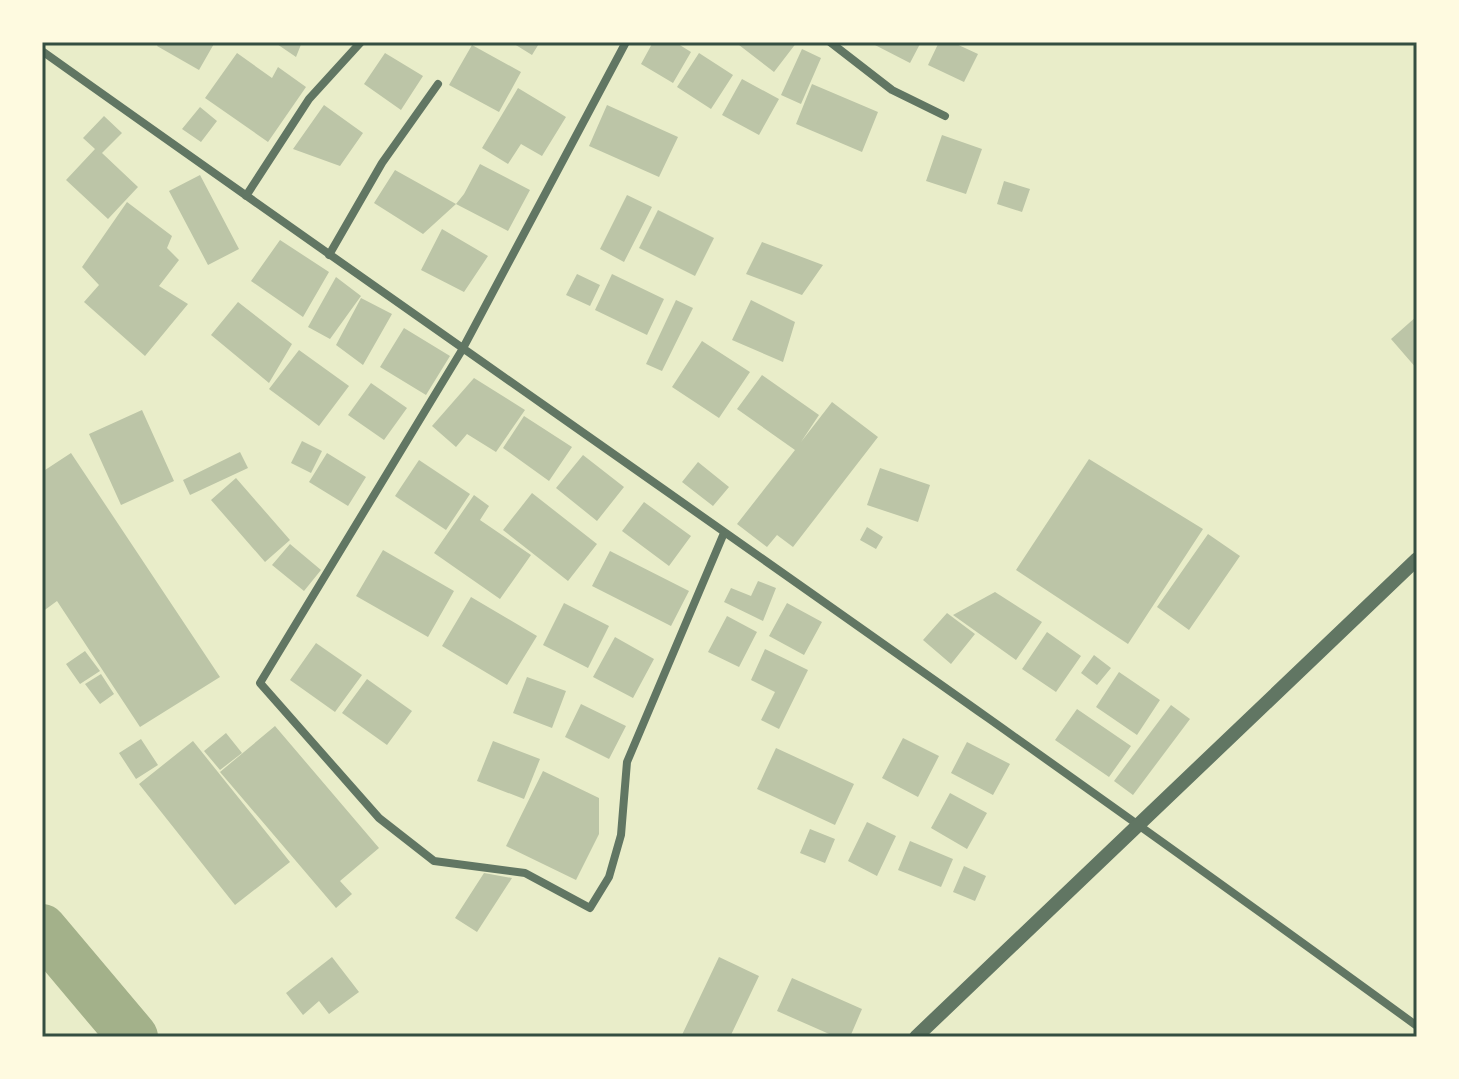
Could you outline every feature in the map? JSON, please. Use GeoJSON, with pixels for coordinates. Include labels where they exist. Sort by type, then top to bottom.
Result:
{"type":"FeatureCollection","features":[{"type":"Feature","properties":{"kind":"street"},"geometry":{"type":"LineString","coordinates":[[246,196],[309,99],[361,42]]}},
{"type":"Feature","properties":{"kind":"street"},"geometry":{"type":"LineString","coordinates":[[626,42],[462,350],[260,683],[379,818],[434,861],[525,873],[590,908],[609,877],[621,835],[627,762],[724,533]]}},
{"type":"Feature","properties":{"kind":"street"},"geometry":{"type":"LineString","coordinates":[[830,42],[892,90],[945,116]]}},
{"type":"Feature","properties":{"kind":"street"},"geometry":{"type":"LineString","coordinates":[[42,51],[1140,825],[1417,1026]]}},
{"type":"Feature","properties":{"kind":"street"},"geometry":{"type":"LineString","coordinates":[[329,255],[382,163],[438,84]]}},
{"type":"Feature","properties":{"kind":"street"},"geometry":{"type":"LineString","coordinates":[[916,1037],[1417,559]]}},
{"type":"Feature","properties":{"kind":"building"},"geometry":{"type":"Polygon","coordinates":[[[159,42],[215,42],[199,70],[157,46],[159,42]]]}},
{"type":"Feature","properties":{"kind":"building"},"geometry":{"type":"Polygon","coordinates":[[[274,42],[302,42],[296,57],[274,42]]]}},
{"type":"Feature","properties":{"kind":"building"},"geometry":{"type":"Polygon","coordinates":[[[511,42],[540,42],[532,55],[511,42]]]}},
{"type":"Feature","properties":{"kind":"building"},"geometry":{"type":"Polygon","coordinates":[[[653,42],[675,42],[691,52],[673,83],[641,64],[653,42]]]}},
{"type":"Feature","properties":{"kind":"building"},"geometry":{"type":"Polygon","coordinates":[[[741,42],[797,42],[774,72],[739,45],[741,42]]]}},
{"type":"Feature","properties":{"kind":"building"},"geometry":{"type":"Polygon","coordinates":[[[876,42],[921,42],[910,63],[875,45],[876,42]]]}},
{"type":"Feature","properties":{"kind":"building"},"geometry":{"type":"Polygon","coordinates":[[[939,42],[952,42],[978,54],[964,82],[928,65],[939,42]]]}},
{"type":"Feature","properties":{"kind":"building"},"geometry":{"type":"Polygon","coordinates":[[[472,45],[521,72],[499,112],[449,85],[472,45]]]}},
{"type":"Feature","properties":{"kind":"building"},"geometry":{"type":"Polygon","coordinates":[[[802,49],[821,58],[801,104],[781,95],[802,49]]]}},
{"type":"Feature","properties":{"kind":"building"},"geometry":{"type":"Polygon","coordinates":[[[237,53],[272,78],[278,67],[306,87],[268,142],[205,98],[237,53]]]}},
{"type":"Feature","properties":{"kind":"building"},"geometry":{"type":"Polygon","coordinates":[[[385,53],[423,76],[401,110],[364,84],[385,53]]]}},
{"type":"Feature","properties":{"kind":"building"},"geometry":{"type":"Polygon","coordinates":[[[699,53],[733,75],[711,109],[677,87],[699,53]]]}},
{"type":"Feature","properties":{"kind":"building"},"geometry":{"type":"Polygon","coordinates":[[[742,79],[779,99],[759,135],[722,115],[742,79]]]}},
{"type":"Feature","properties":{"kind":"building"},"geometry":{"type":"Polygon","coordinates":[[[812,84],[878,112],[862,152],[796,124],[812,84]]]}},
{"type":"Feature","properties":{"kind":"building"},"geometry":{"type":"Polygon","coordinates":[[[518,88],[566,117],[542,156],[521,144],[508,164],[482,148],[518,88]]]}},
{"type":"Feature","properties":{"kind":"building"},"geometry":{"type":"Polygon","coordinates":[[[324,105],[363,133],[340,166],[293,149],[324,105]]]}},
{"type":"Feature","properties":{"kind":"building"},"geometry":{"type":"Polygon","coordinates":[[[607,105],[678,137],[659,177],[589,146],[607,105]]]}},
{"type":"Feature","properties":{"kind":"building"},"geometry":{"type":"Polygon","coordinates":[[[200,107],[217,121],[201,142],[182,129],[200,107]]]}},
{"type":"Feature","properties":{"kind":"building"},"geometry":{"type":"Polygon","coordinates":[[[104,116],[122,133],[102,153],[138,187],[108,219],[66,180],[95,149],[83,138],[104,116]]]}},
{"type":"Feature","properties":{"kind":"building"},"geometry":{"type":"Polygon","coordinates":[[[942,135],[982,149],[966,194],[926,181],[942,135]]]}},
{"type":"Feature","properties":{"kind":"building"},"geometry":{"type":"Polygon","coordinates":[[[480,164],[530,190],[508,231],[456,204],[480,164]]]}},
{"type":"Feature","properties":{"kind":"building"},"geometry":{"type":"Polygon","coordinates":[[[395,170],[456,204],[423,234],[374,203],[395,170]]]}},
{"type":"Feature","properties":{"kind":"building"},"geometry":{"type":"Polygon","coordinates":[[[200,175],[239,249],[208,265],[169,191],[200,175]]]}},
{"type":"Feature","properties":{"kind":"building"},"geometry":{"type":"Polygon","coordinates":[[[1004,181],[1030,189],[1022,212],[997,204],[1004,181]]]}},
{"type":"Feature","properties":{"kind":"building"},"geometry":{"type":"Polygon","coordinates":[[[627,195],[652,207],[624,262],[600,249],[627,195]]]}},
{"type":"Feature","properties":{"kind":"building"},"geometry":{"type":"Polygon","coordinates":[[[127,202],[172,236],[167,248],[179,260],[159,286],[188,304],[145,356],[84,302],[99,285],[82,267],[127,202]]]}},
{"type":"Feature","properties":{"kind":"building"},"geometry":{"type":"Polygon","coordinates":[[[658,210],[714,238],[695,276],[639,248],[658,210]]]}},
{"type":"Feature","properties":{"kind":"building"},"geometry":{"type":"Polygon","coordinates":[[[442,229],[488,256],[464,292],[421,270],[442,229]]]}},
{"type":"Feature","properties":{"kind":"building"},"geometry":{"type":"Polygon","coordinates":[[[280,240],[329,272],[303,317],[251,281],[280,240]]]}},
{"type":"Feature","properties":{"kind":"building"},"geometry":{"type":"Polygon","coordinates":[[[762,242],[823,265],[802,295],[746,274],[762,242]]]}},
{"type":"Feature","properties":{"kind":"building"},"geometry":{"type":"Polygon","coordinates":[[[577,274],[600,285],[590,306],[566,295],[577,274]]]}},
{"type":"Feature","properties":{"kind":"building"},"geometry":{"type":"Polygon","coordinates":[[[612,274],[664,299],[647,335],[595,310],[612,274]]]}},
{"type":"Feature","properties":{"kind":"building"},"geometry":{"type":"Polygon","coordinates":[[[336,277],[361,296],[330,339],[308,327],[336,277]]]}},
{"type":"Feature","properties":{"kind":"building"},"geometry":{"type":"Polygon","coordinates":[[[361,298],[392,314],[363,365],[336,345],[361,298]]]}},
{"type":"Feature","properties":{"kind":"building"},"geometry":{"type":"Polygon","coordinates":[[[676,300],[693,308],[662,371],[646,364],[676,300]]]}},
{"type":"Feature","properties":{"kind":"building"},"geometry":{"type":"Polygon","coordinates":[[[751,300],[795,322],[783,362],[732,340],[751,300]]]}},
{"type":"Feature","properties":{"kind":"building"},"geometry":{"type":"Polygon","coordinates":[[[238,302],[292,344],[269,383],[211,335],[238,302]]]}},
{"type":"Feature","properties":{"kind":"building"},"geometry":{"type":"Polygon","coordinates":[[[1417,316],[1417,369],[1391,339],[1417,316]]]}},
{"type":"Feature","properties":{"kind":"building"},"geometry":{"type":"Polygon","coordinates":[[[404,328],[450,356],[426,395],[380,367],[404,328]]]}},
{"type":"Feature","properties":{"kind":"building"},"geometry":{"type":"Polygon","coordinates":[[[702,341],[750,372],[719,418],[672,387],[702,341]]]}},
{"type":"Feature","properties":{"kind":"building"},"geometry":{"type":"Polygon","coordinates":[[[299,350],[349,386],[319,426],[269,389],[299,350]]]}},
{"type":"Feature","properties":{"kind":"building"},"geometry":{"type":"Polygon","coordinates":[[[762,375],[819,415],[801,442],[832,402],[878,437],[793,547],[777,535],[767,547],[737,524],[795,450],[737,409],[762,375]]]}},
{"type":"Feature","properties":{"kind":"building"},"geometry":{"type":"Polygon","coordinates":[[[474,378],[525,410],[496,452],[467,434],[456,447],[432,426],[474,378]]]}},
{"type":"Feature","properties":{"kind":"building"},"geometry":{"type":"Polygon","coordinates":[[[371,383],[407,408],[384,440],[348,415],[371,383]]]}},
{"type":"Feature","properties":{"kind":"building"},"geometry":{"type":"Polygon","coordinates":[[[142,410],[174,481],[121,505],[89,434],[142,410]]]}},
{"type":"Feature","properties":{"kind":"building"},"geometry":{"type":"Polygon","coordinates":[[[524,416],[572,447],[549,481],[503,448],[524,416]]]}},
{"type":"Feature","properties":{"kind":"building"},"geometry":{"type":"Polygon","coordinates":[[[302,441],[322,451],[311,473],[291,463],[302,441]]]}},
{"type":"Feature","properties":{"kind":"building"},"geometry":{"type":"Polygon","coordinates":[[[240,452],[248,468],[190,495],[183,480],[240,452]]]}},
{"type":"Feature","properties":{"kind":"building"},"geometry":{"type":"Polygon","coordinates":[[[71,453],[220,677],[140,727],[57,601],[42,612],[42,472],[71,453]]]}},
{"type":"Feature","properties":{"kind":"building"},"geometry":{"type":"Polygon","coordinates":[[[327,453],[366,477],[348,506],[309,482],[327,453]]]}},
{"type":"Feature","properties":{"kind":"building"},"geometry":{"type":"Polygon","coordinates":[[[583,455],[624,487],[597,521],[556,488],[583,455]]]}},
{"type":"Feature","properties":{"kind":"building"},"geometry":{"type":"Polygon","coordinates":[[[1089,459],[1203,529],[1128,644],[1016,570],[1089,459]]]}},
{"type":"Feature","properties":{"kind":"building"},"geometry":{"type":"Polygon","coordinates":[[[419,460],[470,494],[446,530],[395,496],[419,460]]]}},
{"type":"Feature","properties":{"kind":"building"},"geometry":{"type":"Polygon","coordinates":[[[698,462],[729,487],[713,506],[682,482],[698,462]]]}},
{"type":"Feature","properties":{"kind":"building"},"geometry":{"type":"Polygon","coordinates":[[[880,468],[930,485],[918,522],[867,505],[880,468]]]}},
{"type":"Feature","properties":{"kind":"building"},"geometry":{"type":"Polygon","coordinates":[[[236,478],[290,540],[265,562],[211,500],[236,478]]]}},
{"type":"Feature","properties":{"kind":"building"},"geometry":{"type":"Polygon","coordinates":[[[532,493],[597,544],[568,581],[503,530],[532,493]]]}},
{"type":"Feature","properties":{"kind":"building"},"geometry":{"type":"Polygon","coordinates":[[[474,495],[489,506],[480,520],[531,555],[500,599],[434,553],[474,495]]]}},
{"type":"Feature","properties":{"kind":"building"},"geometry":{"type":"Polygon","coordinates":[[[644,502],[691,536],[669,566],[622,531],[644,502]]]}},
{"type":"Feature","properties":{"kind":"building"},"geometry":{"type":"Polygon","coordinates":[[[867,527],[883,537],[876,549],[860,540],[867,527]]]}},
{"type":"Feature","properties":{"kind":"building"},"geometry":{"type":"Polygon","coordinates":[[[1208,534],[1240,556],[1189,630],[1157,607],[1208,534]]]}},
{"type":"Feature","properties":{"kind":"building"},"geometry":{"type":"Polygon","coordinates":[[[290,544],[321,570],[304,591],[272,565],[290,544]]]}},
{"type":"Feature","properties":{"kind":"building"},"geometry":{"type":"Polygon","coordinates":[[[383,550],[454,591],[428,637],[356,596],[383,550]]]}},
{"type":"Feature","properties":{"kind":"building"},"geometry":{"type":"Polygon","coordinates":[[[610,551],[689,591],[671,626],[592,586],[610,551]]]}},
{"type":"Feature","properties":{"kind":"building"},"geometry":{"type":"Polygon","coordinates":[[[758,581],[776,588],[763,621],[724,602],[731,588],[751,596],[758,581]]]}},
{"type":"Feature","properties":{"kind":"building"},"geometry":{"type":"Polygon","coordinates":[[[995,592],[1042,622],[1016,660],[953,615],[995,592]]]}},
{"type":"Feature","properties":{"kind":"building"},"geometry":{"type":"Polygon","coordinates":[[[471,597],[537,636],[507,685],[442,646],[471,597]]]}},
{"type":"Feature","properties":{"kind":"building"},"geometry":{"type":"Polygon","coordinates":[[[564,603],[609,626],[588,668],[543,645],[564,603]]]}},
{"type":"Feature","properties":{"kind":"building"},"geometry":{"type":"Polygon","coordinates":[[[787,603],[822,622],[804,655],[769,636],[787,603]]]}},
{"type":"Feature","properties":{"kind":"building"},"geometry":{"type":"Polygon","coordinates":[[[947,613],[975,634],[951,664],[923,640],[947,613]]]}},
{"type":"Feature","properties":{"kind":"building"},"geometry":{"type":"Polygon","coordinates":[[[727,616],[757,632],[739,667],[708,652],[727,616]]]}},
{"type":"Feature","properties":{"kind":"building"},"geometry":{"type":"Polygon","coordinates":[[[1047,632],[1081,656],[1056,692],[1022,669],[1047,632]]]}},
{"type":"Feature","properties":{"kind":"building"},"geometry":{"type":"Polygon","coordinates":[[[615,637],[654,659],[633,698],[593,677],[615,637]]]}},
{"type":"Feature","properties":{"kind":"building"},"geometry":{"type":"Polygon","coordinates":[[[316,643],[362,675],[335,712],[290,680],[316,643]]]}},
{"type":"Feature","properties":{"kind":"building"},"geometry":{"type":"Polygon","coordinates":[[[765,649],[808,670],[779,729],[761,720],[775,692],[751,680],[765,649]]]}},
{"type":"Feature","properties":{"kind":"building"},"geometry":{"type":"Polygon","coordinates":[[[85,651],[100,671],[80,684],[66,664],[85,651]]]}},
{"type":"Feature","properties":{"kind":"building"},"geometry":{"type":"Polygon","coordinates":[[[1094,655],[1111,668],[1097,685],[1081,673],[1094,655]]]}},
{"type":"Feature","properties":{"kind":"building"},"geometry":{"type":"Polygon","coordinates":[[[1119,672],[1160,700],[1137,735],[1096,707],[1119,672]]]}},
{"type":"Feature","properties":{"kind":"building"},"geometry":{"type":"Polygon","coordinates":[[[101,674],[114,694],[100,704],[85,684],[101,674]]]}},
{"type":"Feature","properties":{"kind":"building"},"geometry":{"type":"Polygon","coordinates":[[[527,677],[566,691],[552,728],[513,713],[527,677]]]}},
{"type":"Feature","properties":{"kind":"building"},"geometry":{"type":"Polygon","coordinates":[[[367,679],[412,711],[387,745],[342,713],[367,679]]]}},
{"type":"Feature","properties":{"kind":"building"},"geometry":{"type":"Polygon","coordinates":[[[581,704],[626,726],[609,759],[565,737],[581,704]]]}},
{"type":"Feature","properties":{"kind":"building"},"geometry":{"type":"Polygon","coordinates":[[[1171,705],[1190,719],[1133,795],[1114,781],[1171,705]]]}},
{"type":"Feature","properties":{"kind":"building"},"geometry":{"type":"Polygon","coordinates":[[[1077,709],[1131,746],[1109,777],[1055,740],[1077,709]]]}},
{"type":"Feature","properties":{"kind":"building"},"geometry":{"type":"Polygon","coordinates":[[[275,726],[379,848],[340,881],[352,894],[336,908],[220,772],[275,726]]]}},
{"type":"Feature","properties":{"kind":"building"},"geometry":{"type":"Polygon","coordinates":[[[226,733],[242,753],[220,770],[204,751],[226,733]]]}},
{"type":"Feature","properties":{"kind":"building"},"geometry":{"type":"Polygon","coordinates":[[[903,738],[939,756],[918,797],[882,778],[903,738]]]}},
{"type":"Feature","properties":{"kind":"building"},"geometry":{"type":"Polygon","coordinates":[[[141,739],[158,765],[136,779],[119,753],[141,739]]]}},
{"type":"Feature","properties":{"kind":"building"},"geometry":{"type":"Polygon","coordinates":[[[193,741],[290,862],[235,905],[139,784],[193,741]]]}},
{"type":"Feature","properties":{"kind":"building"},"geometry":{"type":"Polygon","coordinates":[[[493,741],[540,759],[524,799],[477,781],[493,741]]]}},
{"type":"Feature","properties":{"kind":"building"},"geometry":{"type":"Polygon","coordinates":[[[967,742],[1010,764],[993,795],[951,773],[967,742]]]}},
{"type":"Feature","properties":{"kind":"building"},"geometry":{"type":"Polygon","coordinates":[[[776,748],[854,784],[835,825],[757,789],[776,748]]]}},
{"type":"Feature","properties":{"kind":"building"},"geometry":{"type":"Polygon","coordinates":[[[543,771],[599,798],[599,834],[576,880],[506,846],[543,771]]]}},
{"type":"Feature","properties":{"kind":"building"},"geometry":{"type":"Polygon","coordinates":[[[950,793],[987,813],[967,849],[931,828],[950,793]]]}},
{"type":"Feature","properties":{"kind":"building"},"geometry":{"type":"Polygon","coordinates":[[[867,822],[896,836],[877,876],[848,861],[867,822]]]}},
{"type":"Feature","properties":{"kind":"building"},"geometry":{"type":"Polygon","coordinates":[[[810,829],[835,839],[825,863],[800,853],[810,829]]]}},
{"type":"Feature","properties":{"kind":"building"},"geometry":{"type":"Polygon","coordinates":[[[910,841],[953,859],[941,887],[898,870],[910,841]]]}},
{"type":"Feature","properties":{"kind":"building"},"geometry":{"type":"Polygon","coordinates":[[[964,866],[986,876],[975,901],[953,892],[964,866]]]}},
{"type":"Feature","properties":{"kind":"building"},"geometry":{"type":"Polygon","coordinates":[[[484,873],[512,878],[477,932],[455,918],[484,873]]]}},
{"type":"Feature","properties":{"kind":"building"},"geometry":{"type":"Polygon","coordinates":[[[332,957],[359,992],[329,1014],[319,1001],[303,1015],[286,993],[332,957]]]}},
{"type":"Feature","properties":{"kind":"building"},"geometry":{"type":"Polygon","coordinates":[[[719,957],[759,976],[730,1037],[681,1037],[719,957]]]}},
{"type":"Feature","properties":{"kind":"building"},"geometry":{"type":"Polygon","coordinates":[[[792,978],[862,1009],[850,1037],[836,1037],[777,1011],[792,978]]]}},
{"type":"Feature","properties":{"kind":"waterway"},"geometry":{"type":"LineString","coordinates":[[42,929],[133,1037]]}}]}
